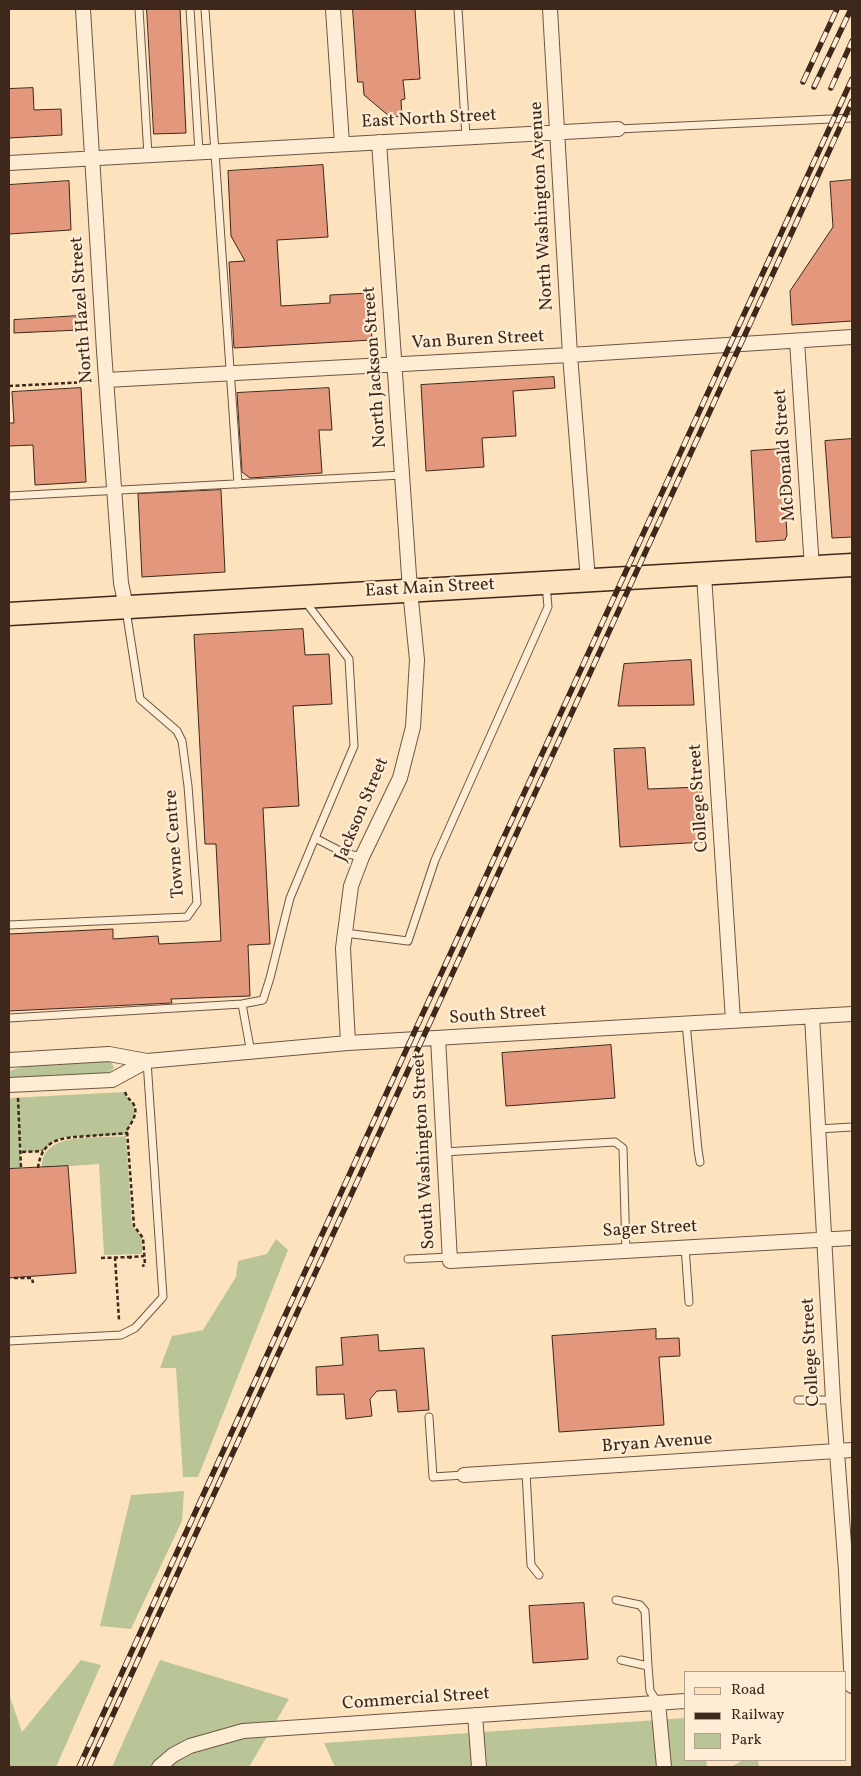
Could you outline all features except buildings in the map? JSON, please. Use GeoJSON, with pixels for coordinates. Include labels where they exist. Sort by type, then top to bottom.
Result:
{"type":"FeatureCollection","features":[{"type":"Feature","properties":{"kind":"main road","name":"East Main Street"},"geometry":{"type":"LineString","coordinates":[[9,614],[852,565]]}},
{"type":"Feature","properties":{"kind":"street","name":"North Hazel Street"},"geometry":{"type":"LineString","coordinates":[[82,9],[114,490],[121,583],[126,608]]}},
{"type":"Feature","properties":{"kind":"street"},"geometry":{"type":"LineString","coordinates":[[333,9],[342,144]]}},
{"type":"Feature","properties":{"kind":"street","name":"North Washington Avenue"},"geometry":{"type":"LineString","coordinates":[[550,9],[570,355],[588,580]]}},
{"type":"Feature","properties":{"kind":"street","name":"East North Street"},"geometry":{"type":"LineString","coordinates":[[9,163],[618,129]]}},
{"type":"Feature","properties":{"kind":"street","name":"North Jackson Street"},"geometry":{"type":"LineString","coordinates":[[378,142],[410,590]]}},
{"type":"Feature","properties":{"kind":"street","name":"Van Buren Street"},"geometry":{"type":"LineString","coordinates":[[106,380],[570,355],[852,337]]}},
{"type":"Feature","properties":{"kind":"street","name":"McDonald Street"},"geometry":{"type":"LineString","coordinates":[[797,341],[812,568]]}},
{"type":"Feature","properties":{"kind":"street","name":"College Street"},"geometry":{"type":"LineString","coordinates":[[704,574],[733,1020]]}},
{"type":"Feature","properties":{"kind":"street","name":"Jackson Street"},"geometry":{"type":"LineString","coordinates":[[348,1043],[343,948],[351,886],[362,857],[400,778],[413,727],[416,660],[410,590]]}},
{"type":"Feature","properties":{"kind":"street","name":"South Street"},"geometry":{"type":"LineString","coordinates":[[9,1060],[109,1054],[147,1061],[348,1043],[852,1014]]}},
{"type":"Feature","properties":{"kind":"street","name":"College Street"},"geometry":{"type":"LineString","coordinates":[[812,1016],[833,1400],[849,1571],[852,1686]]}},
{"type":"Feature","properties":{"kind":"street","name":"South Washington Street"},"geometry":{"type":"LineString","coordinates":[[438,1038],[450,1259]]}},
{"type":"Feature","properties":{"kind":"street","name":"South Street"},"geometry":{"type":"LineString","coordinates":[[9,1085],[112,1080],[147,1061]]}},
{"type":"Feature","properties":{"kind":"street","name":"Sager Street"},"geometry":{"type":"LineString","coordinates":[[450,1259],[852,1238]]}},
{"type":"Feature","properties":{"kind":"street","name":"Bryan Avenue"},"geometry":{"type":"LineString","coordinates":[[464,1475],[852,1450]]}},
{"type":"Feature","properties":{"kind":"street","name":"Commercial Street"},"geometry":{"type":"LineString","coordinates":[[159,1767],[173,1755],[190,1746],[243,1731],[684,1701]]}},
{"type":"Feature","properties":{"kind":"street"},"geometry":{"type":"LineString","coordinates":[[658,1703],[664,1767]]}},
{"type":"Feature","properties":{"kind":"street"},"geometry":{"type":"LineString","coordinates":[[476,1715],[479,1767]]}},
{"type":"Feature","properties":{"kind":"lane"},"geometry":{"type":"LineString","coordinates":[[139,9],[148,155]]}},
{"type":"Feature","properties":{"kind":"lane"},"geometry":{"type":"LineString","coordinates":[[190,9],[199,152]]}},
{"type":"Feature","properties":{"kind":"lane"},"geometry":{"type":"LineString","coordinates":[[205,9],[238,484]]}},
{"type":"Feature","properties":{"kind":"lane"},"geometry":{"type":"LineString","coordinates":[[458,9],[466,137]]}},
{"type":"Feature","properties":{"kind":"lane","name":"East North Street"},"geometry":{"type":"LineString","coordinates":[[618,129],[852,118]]}},
{"type":"Feature","properties":{"kind":"lane"},"geometry":{"type":"LineString","coordinates":[[9,496],[402,475]]}},
{"type":"Feature","properties":{"kind":"lane"},"geometry":{"type":"LineString","coordinates":[[345,933],[408,941],[435,860],[548,607],[546,583]]}},
{"type":"Feature","properties":{"kind":"lane"},"geometry":{"type":"LineString","coordinates":[[9,1018],[242,1004],[263,1000],[290,898],[354,746],[349,659],[318,620],[303,597]]}},
{"type":"Feature","properties":{"kind":"lane","name":"Towne Centre"},"geometry":{"type":"LineString","coordinates":[[9,925],[187,917],[197,903],[188,786],[182,740],[177,731],[140,699],[126,608]]}},
{"type":"Feature","properties":{"kind":"lane"},"geometry":{"type":"LineString","coordinates":[[315,838],[344,853],[362,857]]}},
{"type":"Feature","properties":{"kind":"lane"},"geometry":{"type":"LineString","coordinates":[[242,1004],[251,1053]]}},
{"type":"Feature","properties":{"kind":"lane"},"geometry":{"type":"LineString","coordinates":[[686,1023],[700,1162]]}},
{"type":"Feature","properties":{"kind":"lane"},"geometry":{"type":"LineString","coordinates":[[9,1341],[122,1335],[135,1328],[163,1296],[147,1061]]}},
{"type":"Feature","properties":{"kind":"lane"},"geometry":{"type":"LineString","coordinates":[[818,1130],[852,1127]]}},
{"type":"Feature","properties":{"kind":"lane"},"geometry":{"type":"LineString","coordinates":[[444,1152],[615,1142],[622,1148],[626,1250]]}},
{"type":"Feature","properties":{"kind":"lane"},"geometry":{"type":"LineString","coordinates":[[685,1247],[689,1302]]}},
{"type":"Feature","properties":{"kind":"lane"},"geometry":{"type":"LineString","coordinates":[[408,1259],[450,1259]]}},
{"type":"Feature","properties":{"kind":"lane"},"geometry":{"type":"LineString","coordinates":[[798,1400],[833,1400]]}},
{"type":"Feature","properties":{"kind":"lane"},"geometry":{"type":"LineString","coordinates":[[429,1417],[433,1477],[464,1475]]}},
{"type":"Feature","properties":{"kind":"lane"},"geometry":{"type":"LineString","coordinates":[[526,1472],[531,1565],[539,1576]]}},
{"type":"Feature","properties":{"kind":"lane"},"geometry":{"type":"LineString","coordinates":[[616,1600],[640,1605],[645,1611],[650,1691],[658,1703]]}},
{"type":"Feature","properties":{"kind":"lane"},"geometry":{"type":"LineString","coordinates":[[620,1660],[648,1666]]}},
{"type":"Feature","properties":{"kind":"path"},"geometry":{"type":"LineString","coordinates":[[9,386],[87,382]]}},
{"type":"Feature","properties":{"kind":"path"},"geometry":{"type":"LineString","coordinates":[[125,1092],[128,1100],[133,1103],[135,1110],[135,1118],[127,1130],[134,1226],[143,1238],[145,1265],[142,1266]]}},
{"type":"Feature","properties":{"kind":"path"},"geometry":{"type":"LineString","coordinates":[[18,1098],[22,1152],[21,1168]]}},
{"type":"Feature","properties":{"kind":"path"},"geometry":{"type":"LineString","coordinates":[[38,1168],[43,1151],[52,1142],[64,1138],[128,1133]]}},
{"type":"Feature","properties":{"kind":"path"},"geometry":{"type":"LineString","coordinates":[[22,1152],[43,1151]]}},
{"type":"Feature","properties":{"kind":"path"},"geometry":{"type":"LineString","coordinates":[[101,1258],[144,1256]]}},
{"type":"Feature","properties":{"kind":"path"},"geometry":{"type":"LineString","coordinates":[[115,1257],[119,1320]]}},
{"type":"Feature","properties":{"kind":"path"},"geometry":{"type":"LineString","coordinates":[[14,1278],[32,1278],[33,1283]]}},
{"type":"Feature","properties":{"kind":"green space"},"geometry":{"type":"Polygon","coordinates":[[[108,1060],[114,1068],[108,1073],[9,1080],[9,1071],[30,1065],[108,1060]]]}},
{"type":"Feature","properties":{"kind":"green space"},"geometry":{"type":"Polygon","coordinates":[[[125,1092],[128,1100],[133,1103],[135,1114],[128,1130],[128,1135],[64,1137],[52,1142],[43,1151],[22,1152],[20,1132],[21,1168],[9,1168],[9,1098],[125,1092]]]}},
{"type":"Feature","properties":{"kind":"green space"},"geometry":{"type":"Polygon","coordinates":[[[126,1136],[132,1226],[142,1237],[142,1254],[104,1255],[99,1164],[42,1168],[44,1156],[51,1147],[61,1142],[88,1137],[126,1136]]]}},
{"type":"Feature","properties":{"kind":"green space"},"geometry":{"type":"Polygon","coordinates":[[[276,1239],[288,1250],[198,1477],[183,1477],[176,1368],[160,1368],[172,1336],[203,1330],[236,1277],[238,1261],[267,1254],[276,1239]]]}},
{"type":"Feature","properties":{"kind":"green space"},"geometry":{"type":"Polygon","coordinates":[[[184,1491],[182,1521],[131,1629],[100,1626],[131,1495],[184,1491]]]}},
{"type":"Feature","properties":{"kind":"green space"},"geometry":{"type":"Polygon","coordinates":[[[81,1660],[101,1665],[56,1767],[9,1767],[9,1694],[22,1732],[81,1660]]]}},
{"type":"Feature","properties":{"kind":"green space"},"geometry":{"type":"Polygon","coordinates":[[[160,1660],[289,1699],[249,1767],[112,1767],[160,1660]]]}},
{"type":"Feature","properties":{"kind":"green space"},"geometry":{"type":"Polygon","coordinates":[[[684,1718],[684,1761],[706,1761],[707,1767],[335,1767],[324,1743],[684,1718]]]}},
{"type":"Feature","properties":{"kind":"green space"},"geometry":{"type":"Polygon","coordinates":[[[741,1761],[758,1761],[759,1767],[731,1767],[741,1761]]]}},
{"type":"Feature","properties":{"kind":"railway"},"geometry":{"type":"LineString","coordinates":[[803,82],[837,9]]}},
{"type":"Feature","properties":{"kind":"railway"},"geometry":{"type":"LineString","coordinates":[[814,87],[851,9]]}},
{"type":"Feature","properties":{"kind":"railway"},"geometry":{"type":"LineString","coordinates":[[831,88],[852,41]]}},
{"type":"Feature","properties":{"kind":"railway"},"geometry":{"type":"LineString","coordinates":[[79,1767],[852,79]]}},
{"type":"Feature","properties":{"kind":"railway"},"geometry":{"type":"LineString","coordinates":[[89,1767],[852,101]]}}]}
